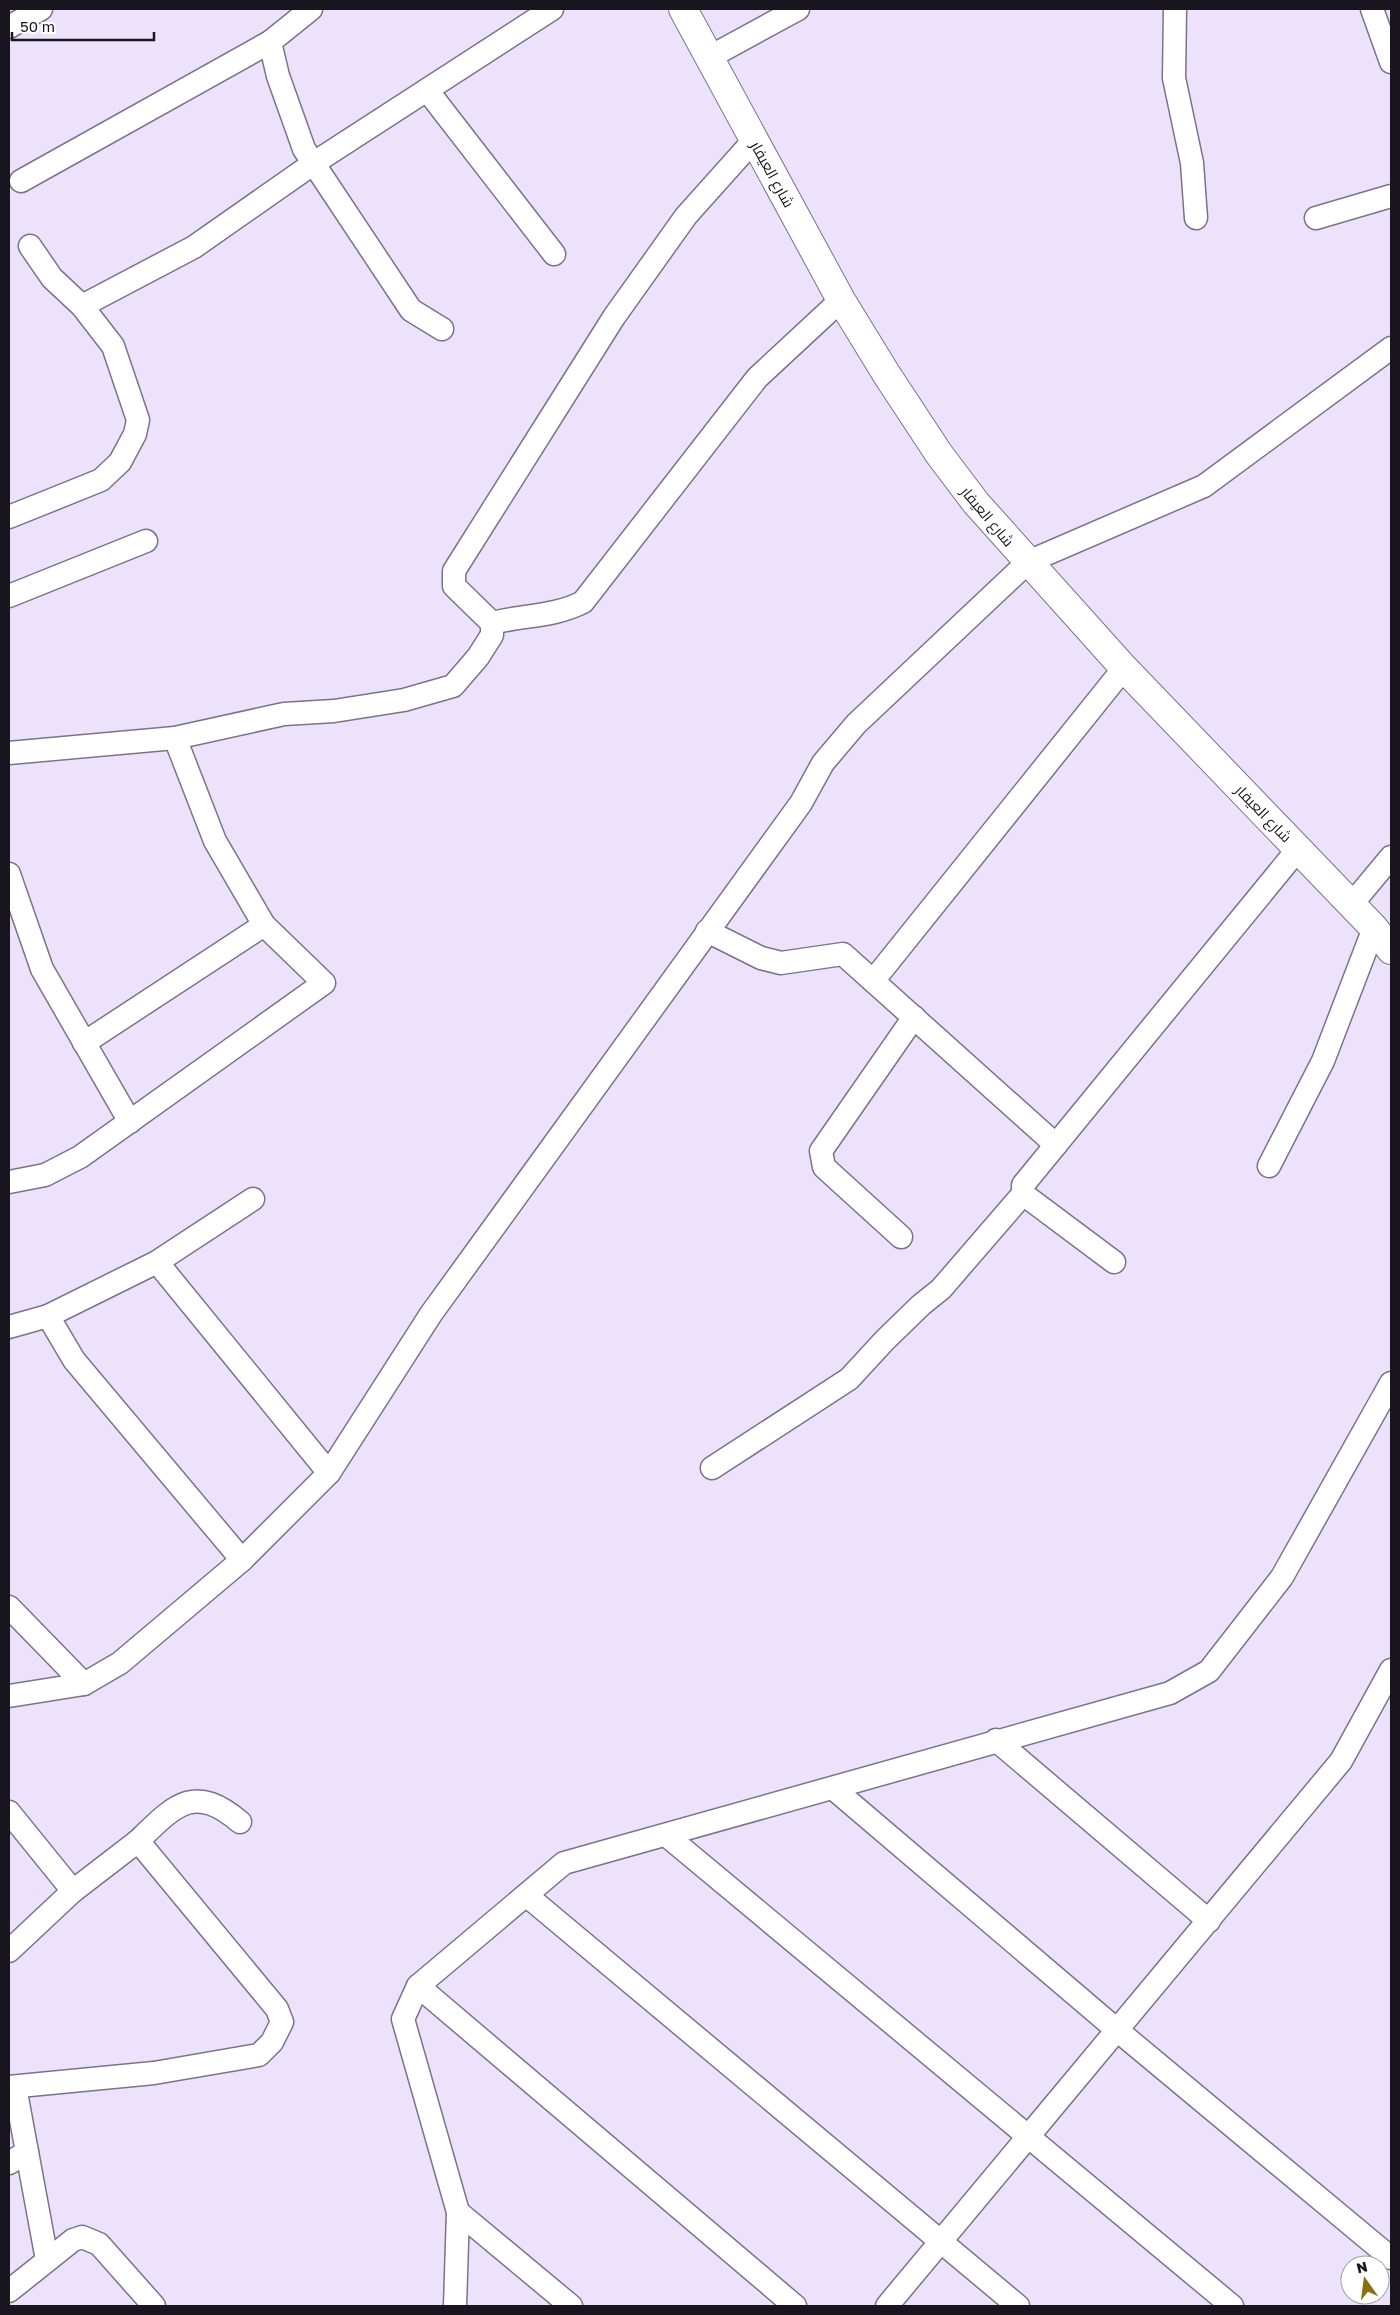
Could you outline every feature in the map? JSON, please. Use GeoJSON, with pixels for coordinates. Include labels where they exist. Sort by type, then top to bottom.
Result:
{"type":"FeatureCollection","features":[{"type":"Feature","properties":{"kind":"main road","name":"شارع العيفار"},"geometry":{"type":"LineString","coordinates":[[683,9],[841,300],[887,375],[940,454],[976,503],[1124,668],[1374,928],[1391,950]]}},
{"type":"Feature","properties":{"kind":"street"},"geometry":{"type":"LineString","coordinates":[[9,27],[41,9]]}},
{"type":"Feature","properties":{"kind":"street"},"geometry":{"type":"LineString","coordinates":[[21,181],[270,42],[311,9]]}},
{"type":"Feature","properties":{"kind":"street"},"geometry":{"type":"LineString","coordinates":[[82,306],[194,247],[314,163],[552,9]]}},
{"type":"Feature","properties":{"kind":"street"},"geometry":{"type":"LineString","coordinates":[[708,58],[798,9]]}},
{"type":"Feature","properties":{"kind":"street"},"geometry":{"type":"LineString","coordinates":[[1174,9],[1174,78],[1192,163],[1196,218]]}},
{"type":"Feature","properties":{"kind":"street"},"geometry":{"type":"LineString","coordinates":[[1372,9],[1391,62]]}},
{"type":"Feature","properties":{"kind":"street"},"geometry":{"type":"LineString","coordinates":[[270,42],[285,96],[304,149],[411,310],[442,329]]}},
{"type":"Feature","properties":{"kind":"street"},"geometry":{"type":"LineString","coordinates":[[427,90],[554,254]]}},
{"type":"Feature","properties":{"kind":"street"},"geometry":{"type":"LineString","coordinates":[[9,753],[175,738],[284,714],[334,711],[388,703],[453,686],[478,657],[492,635],[492,624],[454,586],[454,571],[614,317],[686,216],[754,140]]}},
{"type":"Feature","properties":{"kind":"street"},"geometry":{"type":"LineString","coordinates":[[1316,218],[1391,196]]}},
{"type":"Feature","properties":{"kind":"street"},"geometry":{"type":"LineString","coordinates":[[9,517],[100,480],[120,462],[135,434],[138,420],[113,346],[82,306],[52,278],[30,246]]}},
{"type":"Feature","properties":{"kind":"street"},"geometry":{"type":"LineString","coordinates":[[492,624],[516,617],[553,614],[583,602],[757,378],[841,300]]}},
{"type":"Feature","properties":{"kind":"street"},"geometry":{"type":"LineString","coordinates":[[9,1696],[84,1684],[120,1663],[242,1560],[329,1473],[431,1314],[801,802],[824,763],[856,724],[966,618],[1028,562],[1204,486],[1391,348]]}},
{"type":"Feature","properties":{"kind":"street"},"geometry":{"type":"LineString","coordinates":[[9,596],[146,540]]}},
{"type":"Feature","properties":{"kind":"street"},"geometry":{"type":"LineString","coordinates":[[873,981],[1124,668]]}},
{"type":"Feature","properties":{"kind":"street"},"geometry":{"type":"LineString","coordinates":[[9,1182],[45,1175],[80,1157],[324,983],[264,925],[215,841],[175,738]]}},
{"type":"Feature","properties":{"kind":"street"},"geometry":{"type":"LineString","coordinates":[[712,1468],[849,1379],[921,1305],[941,1290],[1023,1194],[1023,1185],[1298,848]]}},
{"type":"Feature","properties":{"kind":"street"},"geometry":{"type":"LineString","coordinates":[[1351,905],[1391,858]]}},
{"type":"Feature","properties":{"kind":"street"},"geometry":{"type":"LineString","coordinates":[[9,874],[42,969],[130,1122]]}},
{"type":"Feature","properties":{"kind":"street"},"geometry":{"type":"LineString","coordinates":[[84,1043],[264,925]]}},
{"type":"Feature","properties":{"kind":"street"},"geometry":{"type":"LineString","coordinates":[[1268,1166],[1323,1061],[1374,928]]}},
{"type":"Feature","properties":{"kind":"street"},"geometry":{"type":"LineString","coordinates":[[707,931],[762,958],[780,963],[843,954],[1056,1145]]}},
{"type":"Feature","properties":{"kind":"street"},"geometry":{"type":"LineString","coordinates":[[901,1237],[824,1167],[821,1151],[914,1017]]}},
{"type":"Feature","properties":{"kind":"street"},"geometry":{"type":"LineString","coordinates":[[1023,1194],[1114,1262]]}},
{"type":"Feature","properties":{"kind":"street"},"geometry":{"type":"LineString","coordinates":[[9,1327],[48,1316],[157,1262],[254,1199]]}},
{"type":"Feature","properties":{"kind":"street"},"geometry":{"type":"LineString","coordinates":[[157,1262],[329,1473]]}},
{"type":"Feature","properties":{"kind":"street"},"geometry":{"type":"LineString","coordinates":[[48,1316],[74,1360],[242,1560]]}},
{"type":"Feature","properties":{"kind":"street"},"geometry":{"type":"LineString","coordinates":[[456,2306],[458,2212],[403,2019],[418,1986],[564,1863],[834,1789],[996,1740],[1170,1693],[1209,1671],[1282,1577],[1391,1383]]}},
{"type":"Feature","properties":{"kind":"street"},"geometry":{"type":"LineString","coordinates":[[9,1607],[84,1684]]}},
{"type":"Feature","properties":{"kind":"street"},"geometry":{"type":"LineString","coordinates":[[887,2306],[1342,1762],[1391,1670]]}},
{"type":"Feature","properties":{"kind":"street"},"geometry":{"type":"LineString","coordinates":[[996,1740],[1209,1921]]}},
{"type":"Feature","properties":{"kind":"street"},"geometry":{"type":"LineString","coordinates":[[834,1789],[1117,2030],[1391,2258]]}},
{"type":"Feature","properties":{"kind":"street"},"geometry":{"type":"LineString","coordinates":[[9,1951],[73,1891],[138,1841],[160,1819],[181,1805],[194,1800],[205,1801],[226,1810],[240,1822]]}},
{"type":"Feature","properties":{"kind":"street"},"geometry":{"type":"LineString","coordinates":[[9,1812],[73,1891]]}},
{"type":"Feature","properties":{"kind":"street"},"geometry":{"type":"LineString","coordinates":[[666,1835],[1232,2306]]}},
{"type":"Feature","properties":{"kind":"street"},"geometry":{"type":"LineString","coordinates":[[47,2260],[18,2157],[12,2087],[154,2073],[259,2055],[272,2042],[282,2022],[277,2008],[138,1841]]}},
{"type":"Feature","properties":{"kind":"street"},"geometry":{"type":"LineString","coordinates":[[526,1895],[1018,2306]]}},
{"type":"Feature","properties":{"kind":"street"},"geometry":{"type":"LineString","coordinates":[[418,1986],[795,2306]]}},
{"type":"Feature","properties":{"kind":"street"},"geometry":{"type":"LineString","coordinates":[[458,2212],[571,2306]]}},
{"type":"Feature","properties":{"kind":"street"},"geometry":{"type":"LineString","coordinates":[[9,2291],[72,2240],[82,2238],[99,2244],[154,2306]]}}]}
